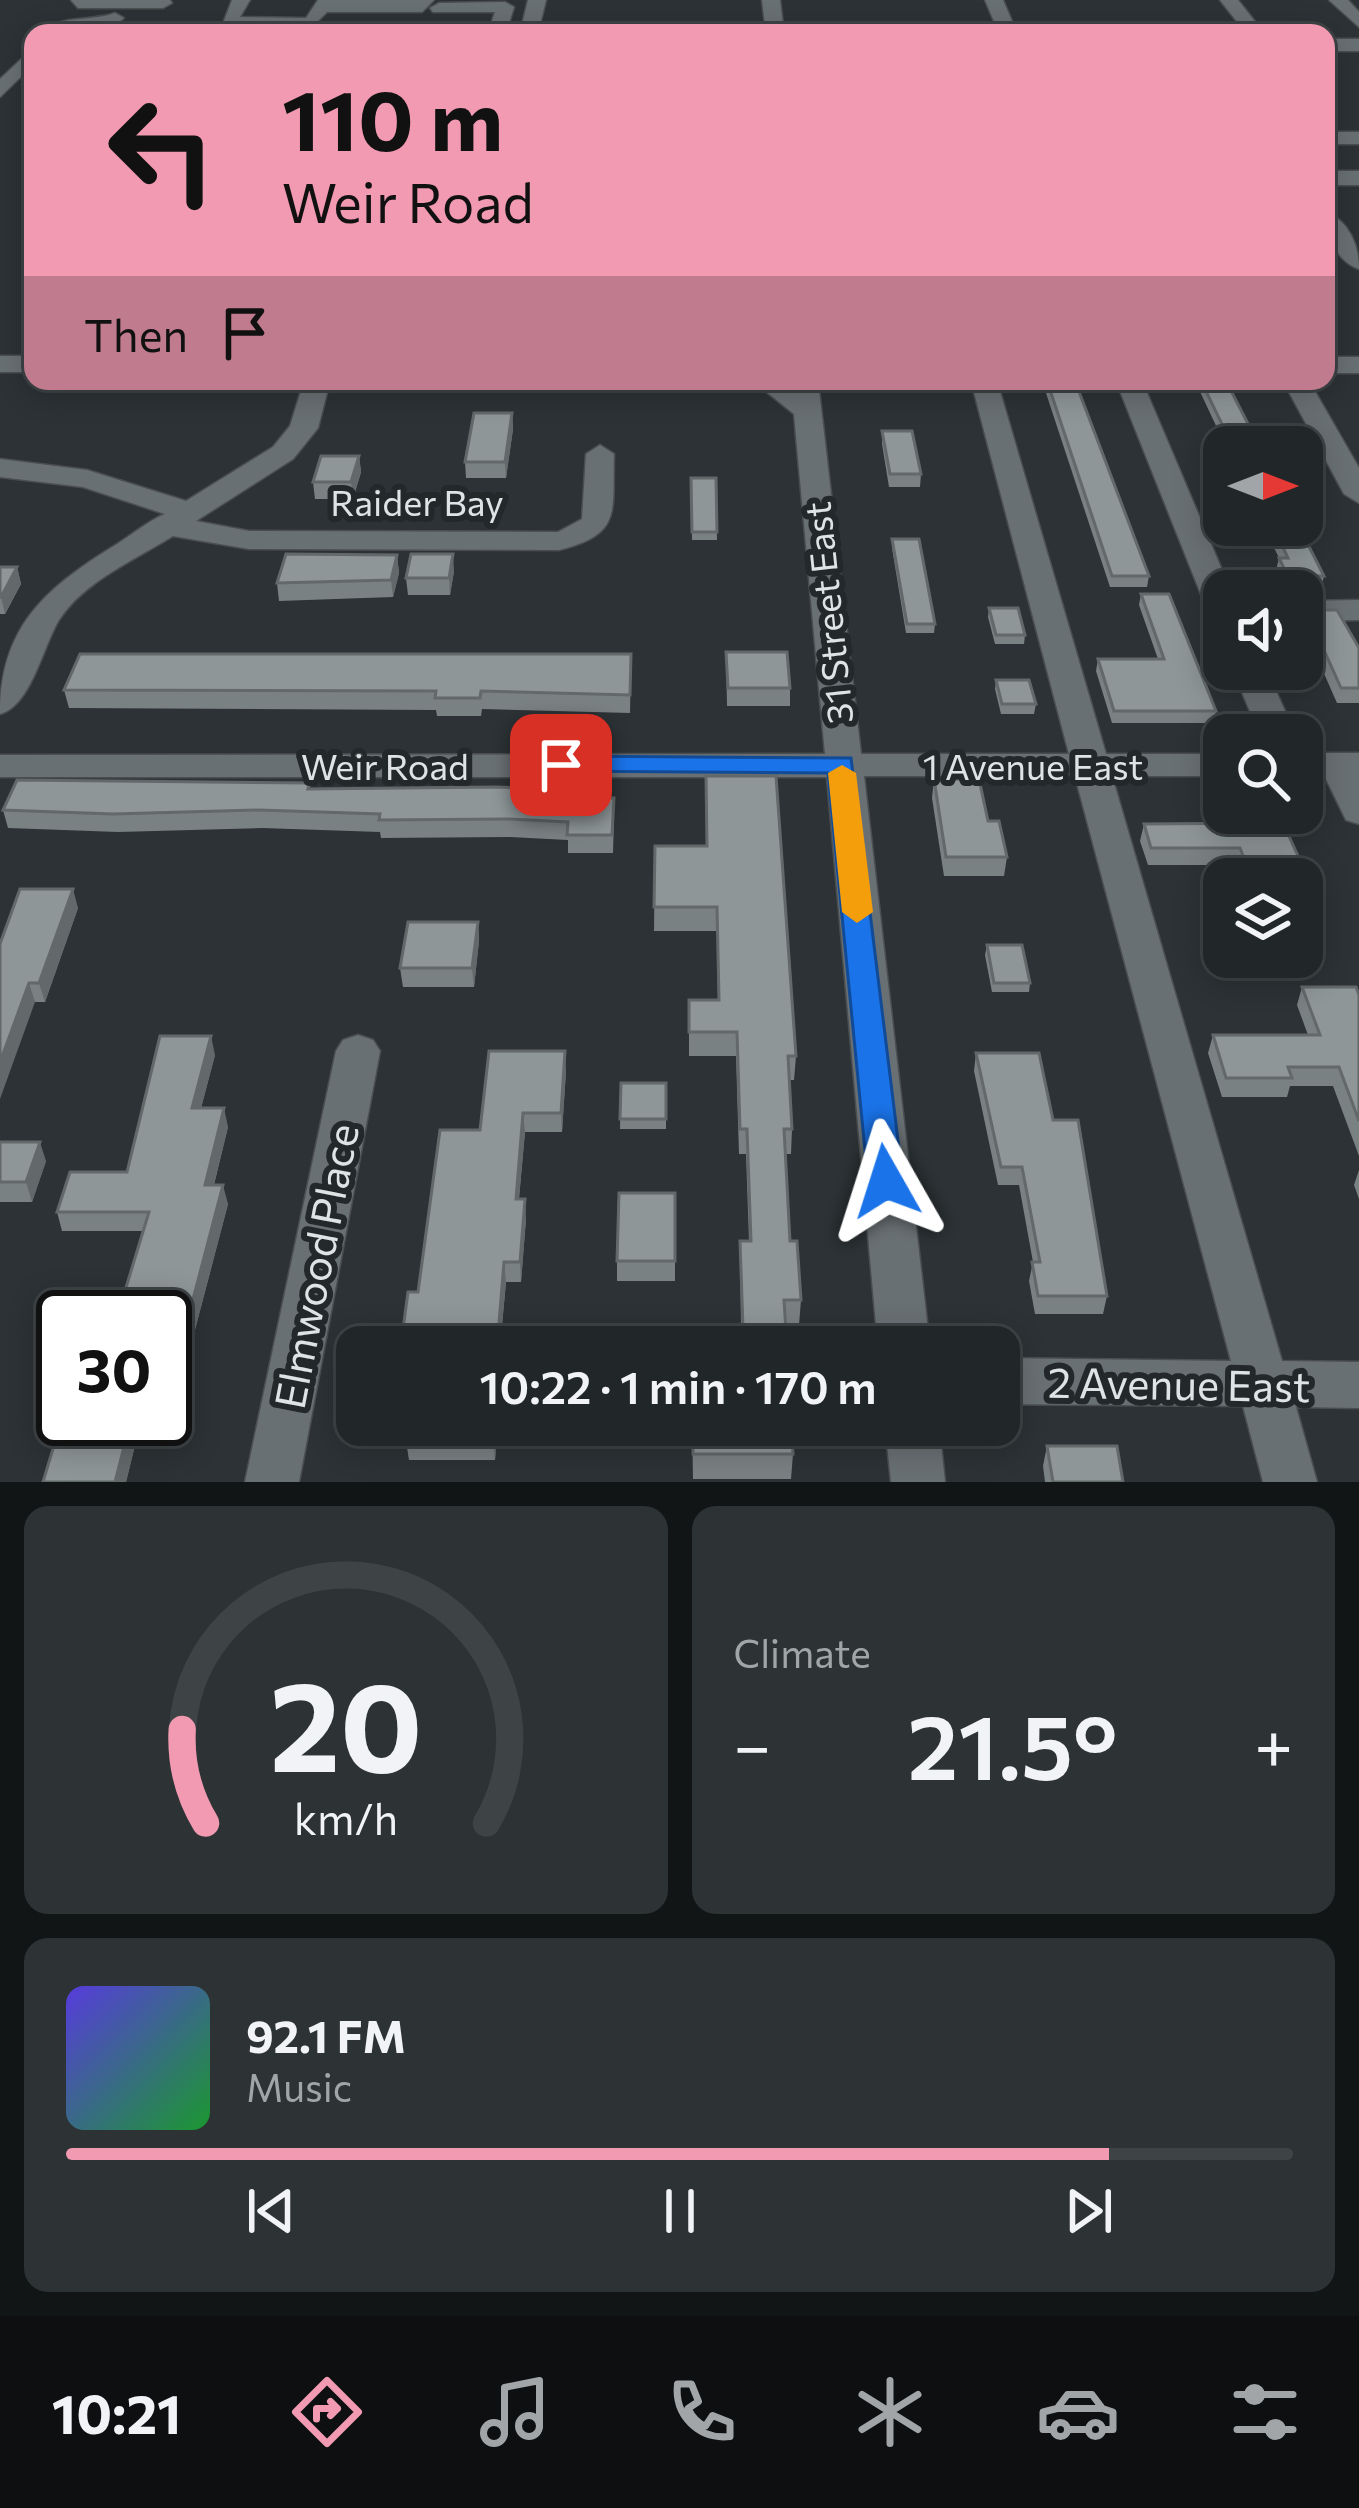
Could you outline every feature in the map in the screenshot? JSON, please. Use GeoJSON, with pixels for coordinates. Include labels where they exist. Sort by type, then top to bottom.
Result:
{"type":"FeatureCollection","features":[{"type":"Feature","properties":{"kind":"street"},"geometry":{"type":"LineString","coordinates":[[241,0],[228,22],[311,22],[330,4],[505,8],[500,24]]}},
{"type":"Feature","properties":{"kind":"street"},"geometry":{"type":"LineString","coordinates":[[1229,0],[1248,24]]}},
{"type":"Feature","properties":{"kind":"street"},"geometry":{"type":"LineString","coordinates":[[1338,0],[1359,22]]}},
{"type":"Feature","properties":{"kind":"street"},"geometry":{"type":"LineString","coordinates":[[79,2],[163,4]]}},
{"type":"Feature","properties":{"kind":"street"},"geometry":{"type":"LineString","coordinates":[[110,24],[127,4]]}},
{"type":"Feature","properties":{"kind":"street"},"geometry":{"type":"LineString","coordinates":[[395,24],[401,8]]}},
{"type":"Feature","properties":{"kind":"street"},"geometry":{"type":"LineString","coordinates":[[0,91],[24,73]]}},
{"type":"Feature","properties":{"kind":"street"},"geometry":{"type":"LineString","coordinates":[[1335,241],[1359,262]]}},
{"type":"Feature","properties":{"kind":"street"},"geometry":{"type":"LineString","coordinates":[[0,703],[9,667],[71,586],[283,454],[304,428],[315,390]]}},
{"type":"Feature","properties":{"kind":"street"},"geometry":{"type":"LineString","coordinates":[[986,390],[1290,1482]]}},
{"type":"Feature","properties":{"kind":"street"},"geometry":{"type":"LineString","coordinates":[[1133,390],[1207,570]]}},
{"type":"Feature","properties":{"kind":"street"},"geometry":{"type":"LineString","coordinates":[[1301,390],[1359,494]]}},
{"type":"Feature","properties":{"kind":"street","name":"31 Street East"},"geometry":{"type":"LineString","coordinates":[[806,396],[902,1326]]}},
{"type":"Feature","properties":{"kind":"street","name":"Raider Bay"},"geometry":{"type":"LineString","coordinates":[[176,518],[249,540],[559,541],[585,534],[598,520],[600,454]]}},
{"type":"Feature","properties":{"kind":"street"},"geometry":{"type":"LineString","coordinates":[[0,468],[88,479],[176,518]]}},
{"type":"Feature","properties":{"kind":"street"},"geometry":{"type":"LineString","coordinates":[[1323,611],[1359,610]]}},
{"type":"Feature","properties":{"kind":"street","name":"1 Avenue East"},"geometry":{"type":"LineString","coordinates":[[842,764],[1203,764]]}},
{"type":"Feature","properties":{"kind":"street","name":"Weir Road"},"geometry":{"type":"LineString","coordinates":[[0,766],[842,764]]}},
{"type":"Feature","properties":{"kind":"street"},"geometry":{"type":"LineString","coordinates":[[1333,764],[1359,812]]}},
{"type":"Feature","properties":{"kind":"street","name":"Elmwood Place"},"geometry":{"type":"LineString","coordinates":[[272,1482],[358,1051]]}},
{"type":"Feature","properties":{"kind":"street","name":"2 Avenue East"},"geometry":{"type":"LineString","coordinates":[[1020,1381],[1359,1385]]}},
{"type":"Feature","properties":{"kind":"street"},"geometry":{"type":"LineString","coordinates":[[914,1446],[918,1482]]}},
{"type":"Feature","properties":{"kind":"building"},"geometry":{"type":"Polygon","coordinates":[[[1050,390],[1078,390],[1149,576],[1112,576],[1050,390]]]}},
{"type":"Feature","properties":{"kind":"building"},"geometry":{"type":"Polygon","coordinates":[[[1205,390],[1231,390],[1249,426],[1223,426],[1205,390]]]}},
{"type":"Feature","properties":{"kind":"building"},"geometry":{"type":"Polygon","coordinates":[[[474,413],[512,413],[505,462],[465,462],[474,413]]]}},
{"type":"Feature","properties":{"kind":"building"},"geometry":{"type":"Polygon","coordinates":[[[882,431],[912,431],[921,474],[890,474],[882,431]]]}},
{"type":"Feature","properties":{"kind":"building"},"geometry":{"type":"Polygon","coordinates":[[[321,456],[359,456],[351,482],[313,482],[321,456]]]}},
{"type":"Feature","properties":{"kind":"building"},"geometry":{"type":"Polygon","coordinates":[[[691,478],[716,478],[717,532],[692,532],[691,478]]]}},
{"type":"Feature","properties":{"kind":"building"},"geometry":{"type":"Polygon","coordinates":[[[892,539],[919,539],[935,624],[907,624],[892,539]]]}},
{"type":"Feature","properties":{"kind":"building"},"geometry":{"type":"Polygon","coordinates":[[[1282,546],[1309,546],[1321,570],[1285,570],[1279,558],[1288,558],[1282,546]]]}},
{"type":"Feature","properties":{"kind":"building"},"geometry":{"type":"Polygon","coordinates":[[[286,554],[397,555],[391,580],[277,583],[286,554]]]}},
{"type":"Feature","properties":{"kind":"building"},"geometry":{"type":"Polygon","coordinates":[[[411,554],[453,554],[449,578],[406,578],[411,554]]]}},
{"type":"Feature","properties":{"kind":"building"},"geometry":{"type":"Polygon","coordinates":[[[0,567],[17,567],[1,597],[0,597],[0,567]]]}},
{"type":"Feature","properties":{"kind":"building"},"geometry":{"type":"Polygon","coordinates":[[[1141,594],[1169,594],[1203,679],[1203,690],[1208,690],[1216,711],[1114,711],[1098,659],[1164,659],[1141,594]]]}},
{"type":"Feature","properties":{"kind":"building"},"geometry":{"type":"Polygon","coordinates":[[[989,608],[1018,608],[1025,635],[996,635],[989,608]]]}},
{"type":"Feature","properties":{"kind":"building"},"geometry":{"type":"Polygon","coordinates":[[[1323,610],[1337,610],[1359,648],[1359,688],[1341,688],[1323,648],[1323,610]]]}},
{"type":"Feature","properties":{"kind":"building"},"geometry":{"type":"Polygon","coordinates":[[[726,652],[787,652],[790,688],[728,688],[726,652]]]}},
{"type":"Feature","properties":{"kind":"building"},"geometry":{"type":"Polygon","coordinates":[[[80,654],[631,654],[630,695],[481,691],[480,698],[435,698],[436,691],[64,690],[80,654]]]}},
{"type":"Feature","properties":{"kind":"building"},"geometry":{"type":"Polygon","coordinates":[[[996,680],[1029,680],[1036,704],[1002,704],[996,680]]]}},
{"type":"Feature","properties":{"kind":"building"},"geometry":{"type":"Polygon","coordinates":[[[706,776],[776,776],[796,1056],[788,1056],[792,1129],[784,1129],[790,1241],[797,1241],[801,1300],[784,1300],[786,1326],[743,1326],[740,1241],[751,1241],[737,1032],[689,1032],[689,1000],[719,1000],[717,907],[654,907],[655,846],[707,846],[706,776]]]}},
{"type":"Feature","properties":{"kind":"building"},"geometry":{"type":"Polygon","coordinates":[[[934,779],[979,779],[988,821],[999,821],[1007,857],[946,857],[934,779]]]}},
{"type":"Feature","properties":{"kind":"building"},"geometry":{"type":"Polygon","coordinates":[[[17,780],[310,783],[308,789],[554,789],[553,798],[614,798],[612,835],[567,835],[568,822],[509,819],[379,820],[380,814],[259,810],[113,814],[3,810],[17,780]]]}},
{"type":"Feature","properties":{"kind":"building"},"geometry":{"type":"Polygon","coordinates":[[[1144,824],[1203,824],[1203,834],[1288,834],[1299,858],[1244,858],[1240,848],[1151,848],[1144,824]]]}},
{"type":"Feature","properties":{"kind":"building"},"geometry":{"type":"Polygon","coordinates":[[[20,889],[73,889],[39,983],[29,983],[0,1062],[0,944],[20,889]]]}},
{"type":"Feature","properties":{"kind":"building"},"geometry":{"type":"Polygon","coordinates":[[[408,922],[478,922],[472,968],[400,968],[408,922]]]}},
{"type":"Feature","properties":{"kind":"building"},"geometry":{"type":"Polygon","coordinates":[[[987,945],[1022,945],[1030,983],[994,983],[987,945]]]}},
{"type":"Feature","properties":{"kind":"building"},"geometry":{"type":"Polygon","coordinates":[[[1302,987],[1356,987],[1359,1121],[1339,1067],[1288,1067],[1292,1078],[1226,1078],[1213,1035],[1320,1035],[1302,987]]]}},
{"type":"Feature","properties":{"kind":"building"},"geometry":{"type":"Polygon","coordinates":[[[160,1036],[211,1036],[192,1108],[224,1108],[205,1185],[223,1185],[192,1303],[192,1290],[125,1290],[149,1212],[57,1212],[70,1172],[127,1172],[160,1036]]]}},
{"type":"Feature","properties":{"kind":"building"},"geometry":{"type":"Polygon","coordinates":[[[489,1051],[565,1051],[561,1113],[523,1113],[516,1199],[525,1199],[520,1262],[504,1262],[499,1326],[403,1326],[408,1292],[418,1292],[440,1130],[480,1130],[489,1051]]]}},
{"type":"Feature","properties":{"kind":"building"},"geometry":{"type":"Polygon","coordinates":[[[976,1053],[1039,1053],[1053,1120],[1078,1120],[1107,1296],[1038,1296],[1032,1262],[1040,1262],[1022,1167],[1001,1167],[976,1053]]]}},
{"type":"Feature","properties":{"kind":"building"},"geometry":{"type":"Polygon","coordinates":[[[621,1083],[666,1083],[666,1119],[620,1119],[621,1083]]]}},
{"type":"Feature","properties":{"kind":"building"},"geometry":{"type":"Polygon","coordinates":[[[0,1142],[40,1142],[26,1182],[0,1182],[0,1142]]]}},
{"type":"Feature","properties":{"kind":"building"},"geometry":{"type":"Polygon","coordinates":[[[619,1193],[675,1193],[675,1261],[617,1261],[619,1193]]]}},
{"type":"Feature","properties":{"kind":"building"},"geometry":{"type":"Polygon","coordinates":[[[54,1446],[124,1446],[115,1482],[43,1482],[54,1446]]]}},
{"type":"Feature","properties":{"kind":"building"},"geometry":{"type":"Polygon","coordinates":[[[693,1446],[792,1446],[793,1454],[693,1454],[693,1446]]]}},
{"type":"Feature","properties":{"kind":"building"},"geometry":{"type":"Polygon","coordinates":[[[1047,1446],[1117,1446],[1123,1482],[1053,1482],[1047,1446]]]}},
{"type":"Feature","properties":{"kind":"slow traffic"},"geometry":{"type":"LineString","coordinates":[[842,773],[857,912]]}},
{"type":"Feature","properties":{"kind":"route"},"geometry":{"type":"LineString","coordinates":[[561,765],[842,764],[886,1181]]}}]}
